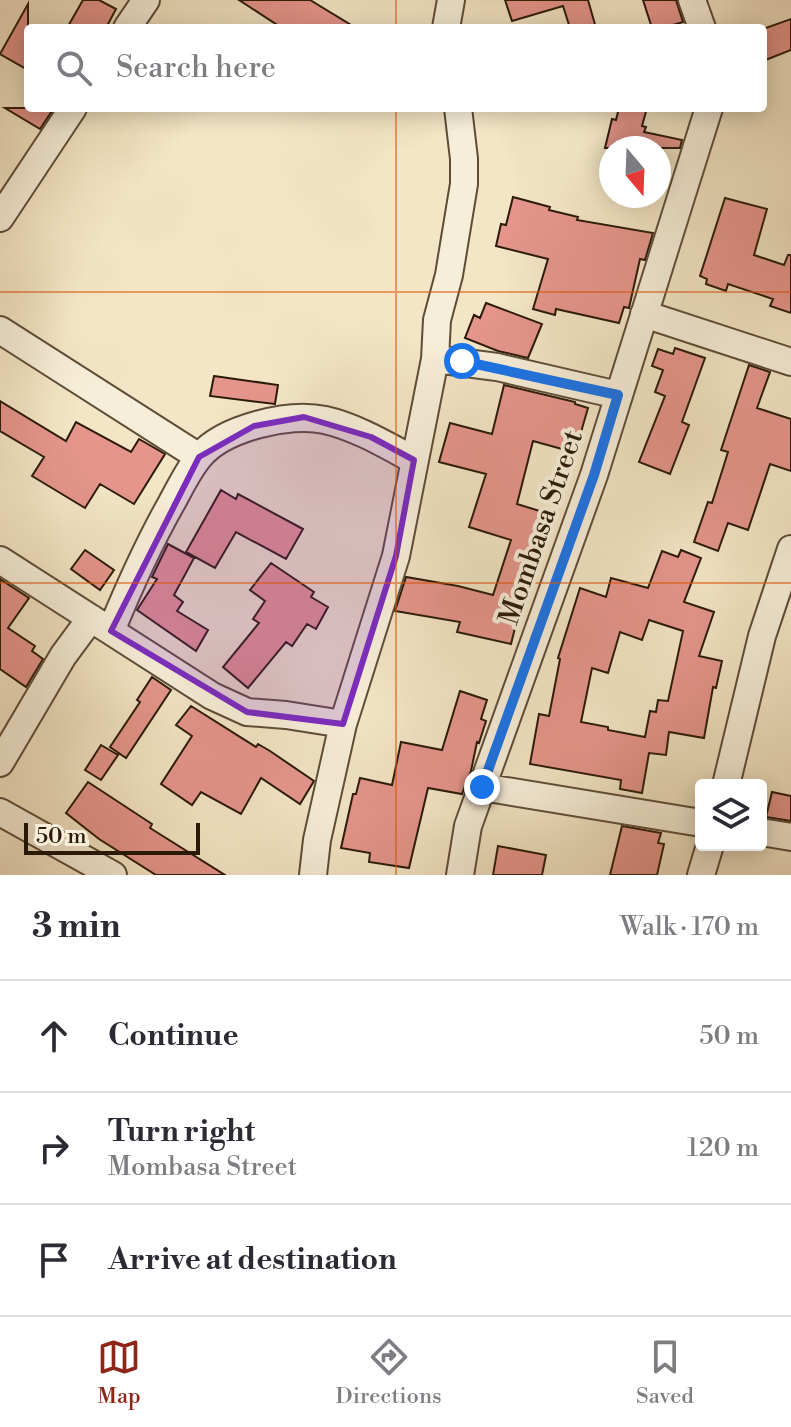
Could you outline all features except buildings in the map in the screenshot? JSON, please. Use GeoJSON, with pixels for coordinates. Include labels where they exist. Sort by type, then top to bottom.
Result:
{"type":"FeatureCollection","features":[{"type":"Feature","properties":{"kind":"street"},"geometry":{"type":"LineString","coordinates":[[130,24],[146,0]]}},
{"type":"Feature","properties":{"kind":"street"},"geometry":{"type":"LineString","coordinates":[[447,24],[451,0]]}},
{"type":"Feature","properties":{"kind":"street"},"geometry":{"type":"LineString","coordinates":[[692,0],[701,24]]}},
{"type":"Feature","properties":{"kind":"street"},"geometry":{"type":"LineString","coordinates":[[0,218],[70,112]]}},
{"type":"Feature","properties":{"kind":"street"},"geometry":{"type":"LineString","coordinates":[[313,875],[317,840],[343,724],[396,556],[435,359],[437,320],[449,275],[464,184],[458,112]]}},
{"type":"Feature","properties":{"kind":"street","name":"Mombasa Street"},"geometry":{"type":"LineString","coordinates":[[460,875],[468,826],[594,475],[708,112]]}},
{"type":"Feature","properties":{"kind":"street"},"geometry":{"type":"LineString","coordinates":[[644,314],[791,362]]}},
{"type":"Feature","properties":{"kind":"street"},"geometry":{"type":"LineString","coordinates":[[0,330],[199,457]]}},
{"type":"Feature","properties":{"kind":"street"},"geometry":{"type":"LineString","coordinates":[[435,359],[497,367],[618,395]]}},
{"type":"Feature","properties":{"kind":"street"},"geometry":{"type":"LineString","coordinates":[[0,763],[63,656],[101,624],[199,457],[214,444],[254,426],[304,417],[327,420],[414,460]]}},
{"type":"Feature","properties":{"kind":"street"},"geometry":{"type":"LineString","coordinates":[[727,779],[762,636],[791,549]]}},
{"type":"Feature","properties":{"kind":"street"},"geometry":{"type":"LineString","coordinates":[[0,560],[212,696],[247,712],[343,724]]}},
{"type":"Feature","properties":{"kind":"street"},"geometry":{"type":"LineString","coordinates":[[482,787],[695,822]]}},
{"type":"Feature","properties":{"kind":"street"},"geometry":{"type":"LineString","coordinates":[[0,812],[113,875]]}},
{"type":"Feature","properties":{"kind":"street"},"geometry":{"type":"LineString","coordinates":[[767,833],[791,837]]}},
{"type":"Feature","properties":{"kind":"street"},"geometry":{"type":"LineString","coordinates":[[701,875],[708,851]]}},
{"type":"Feature","properties":{"kind":"highlighted area"},"geometry":{"type":"Polygon","coordinates":[[[304,417],[371,437],[414,460],[396,556],[343,724],[247,712],[111,631],[199,457],[254,426],[304,417]]]}},
{"type":"Feature","properties":{"kind":"route"},"geometry":{"type":"LineString","coordinates":[[462,361],[618,395],[594,475],[482,787]]}}]}
